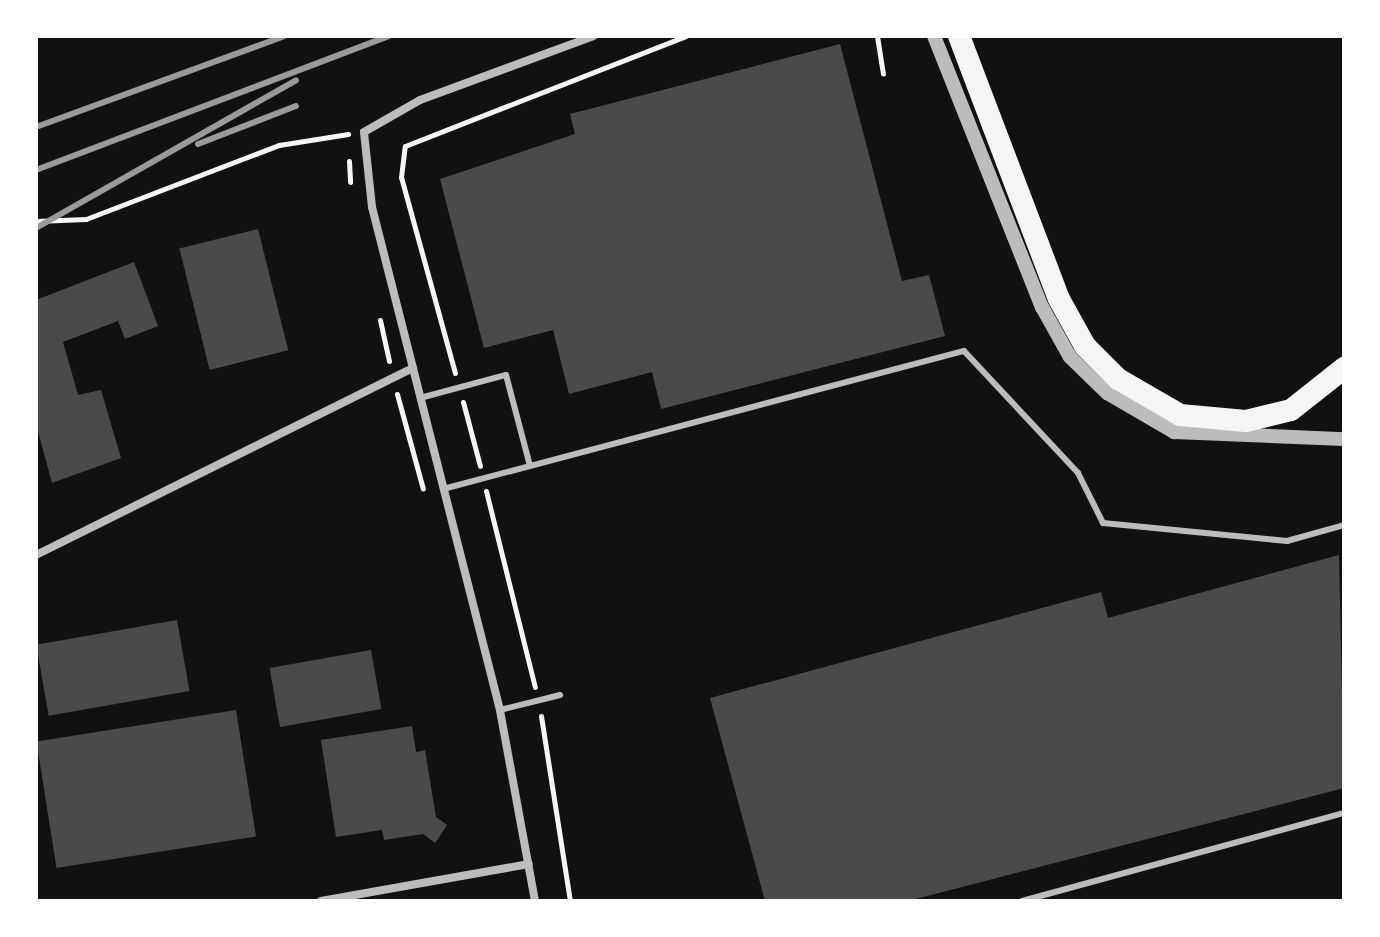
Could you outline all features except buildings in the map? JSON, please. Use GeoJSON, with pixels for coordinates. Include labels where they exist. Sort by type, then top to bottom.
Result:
{"type":"FeatureCollection","features":[{"type":"Feature","properties":{"kind":"highway"},"geometry":{"type":"LineString","coordinates":[[959,36],[1059,299],[1085,346],[1118,379],[1180,415],[1246,421],[1291,410],[1344,368]]}},
{"type":"Feature","properties":{"kind":"street"},"geometry":{"type":"LineString","coordinates":[[535,901],[500,710],[372,207],[364,132],[420,100],[594,36]]}},
{"type":"Feature","properties":{"kind":"street"},"geometry":{"type":"LineString","coordinates":[[934,36],[1042,307],[1088,375],[1174,432],[1344,439]]}},
{"type":"Feature","properties":{"kind":"street"},"geometry":{"type":"LineString","coordinates":[[36,555],[413,368]]}},
{"type":"Feature","properties":{"kind":"street"},"geometry":{"type":"LineString","coordinates":[[321,901],[529,864]]}},
{"type":"Feature","properties":{"kind":"lane"},"geometry":{"type":"LineString","coordinates":[[443,489],[964,351],[1078,473],[1103,523],[1287,541],[1344,525]]}},
{"type":"Feature","properties":{"kind":"lane"},"geometry":{"type":"LineString","coordinates":[[420,398],[506,375],[530,466]]}},
{"type":"Feature","properties":{"kind":"lane"},"geometry":{"type":"LineString","coordinates":[[500,710],[560,695]]}},
{"type":"Feature","properties":{"kind":"lane"},"geometry":{"type":"LineString","coordinates":[[1022,901],[1344,813]]}},
{"type":"Feature","properties":{"kind":"path"},"geometry":{"type":"LineString","coordinates":[[570,901],[538,701],[483,478],[401,177],[405,146],[686,36]]}},
{"type":"Feature","properties":{"kind":"path"},"geometry":{"type":"LineString","coordinates":[[877,36],[883,74]]}},
{"type":"Feature","properties":{"kind":"path"},"geometry":{"type":"LineString","coordinates":[[36,221],[86,219],[279,145],[364,132]]}},
{"type":"Feature","properties":{"kind":"railway"},"geometry":{"type":"LineString","coordinates":[[36,127],[284,36]]}},
{"type":"Feature","properties":{"kind":"railway"},"geometry":{"type":"LineString","coordinates":[[36,170],[388,36]]}},
{"type":"Feature","properties":{"kind":"railway"},"geometry":{"type":"LineString","coordinates":[[36,228],[296,80]]}},
{"type":"Feature","properties":{"kind":"railway"},"geometry":{"type":"LineString","coordinates":[[198,144],[296,106]]}}]}
